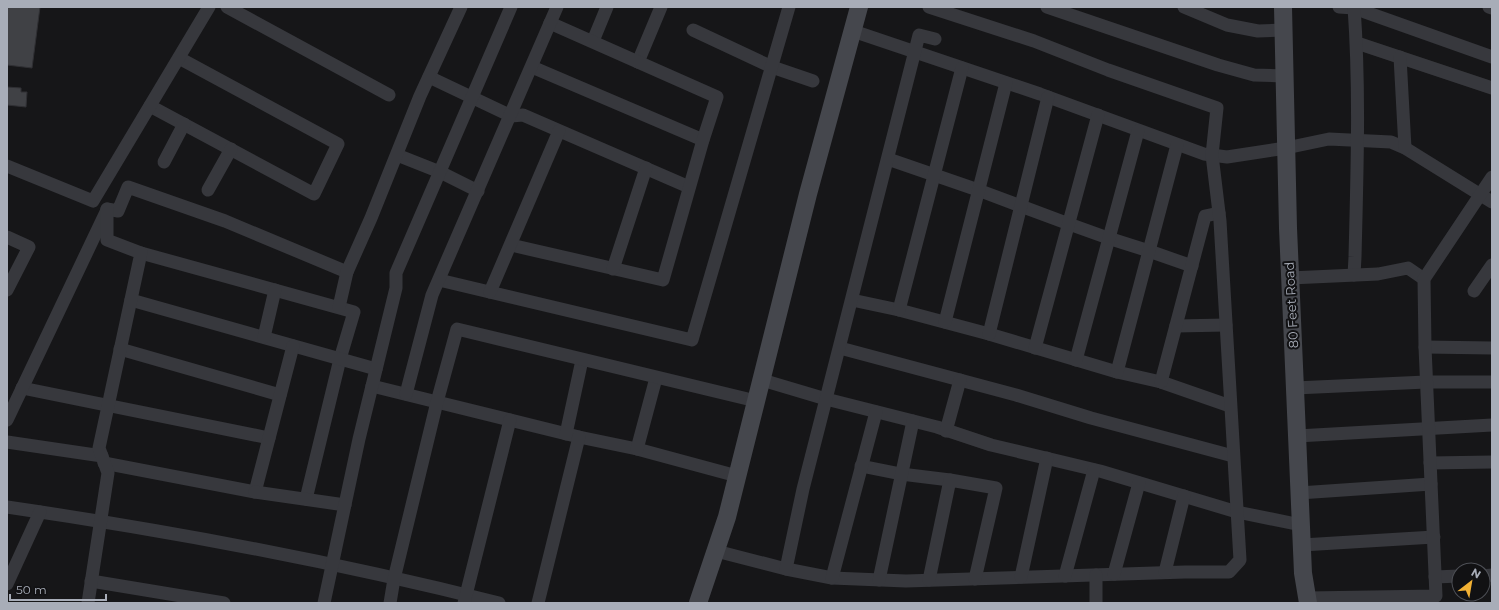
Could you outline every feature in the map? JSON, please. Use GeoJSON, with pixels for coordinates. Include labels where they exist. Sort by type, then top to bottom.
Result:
{"type":"FeatureCollection","features":[{"type":"Feature","properties":{"kind":"street"},"geometry":{"type":"LineString","coordinates":[[7,166],[93,201],[209,7]]}},
{"type":"Feature","properties":{"kind":"street"},"geometry":{"type":"LineString","coordinates":[[227,7],[389,95]]}},
{"type":"Feature","properties":{"kind":"street"},"geometry":{"type":"LineString","coordinates":[[339,307],[347,272],[429,77],[461,7]]}},
{"type":"Feature","properties":{"kind":"street"},"geometry":{"type":"LineString","coordinates":[[324,603],[359,439],[396,288],[396,273],[511,7]]}},
{"type":"Feature","properties":{"kind":"street"},"geometry":{"type":"LineString","coordinates":[[406,394],[432,295],[511,116],[557,7]]}},
{"type":"Feature","properties":{"kind":"street"},"geometry":{"type":"LineString","coordinates":[[593,42],[608,7]]}},
{"type":"Feature","properties":{"kind":"street"},"geometry":{"type":"LineString","coordinates":[[638,62],[661,7]]}},
{"type":"Feature","properties":{"kind":"street"},"geometry":{"type":"LineString","coordinates":[[439,280],[692,340],[790,7]]}},
{"type":"Feature","properties":{"kind":"street"},"geometry":{"type":"LineString","coordinates":[[698,603],[727,517],[808,194],[859,7]]}},
{"type":"Feature","properties":{"kind":"street"},"geometry":{"type":"LineString","coordinates":[[716,552],[786,569],[832,578],[880,580],[975,579],[1165,572],[1229,572],[1240,560],[1219,213],[1212,155],[1217,108],[1108,70],[1034,41],[929,7]]}},
{"type":"Feature","properties":{"kind":"street"},"geometry":{"type":"LineString","coordinates":[[1047,7],[1218,65],[1254,75],[1284,76]]}},
{"type":"Feature","properties":{"kind":"street"},"geometry":{"type":"LineString","coordinates":[[1184,7],[1226,25],[1258,31],[1283,30]]}},
{"type":"Feature","properties":{"kind":"street","name":"80 Feet Road"},"geometry":{"type":"LineString","coordinates":[[1283,7],[1290,278],[1303,573],[1307,600]]}},
{"type":"Feature","properties":{"kind":"street"},"geometry":{"type":"LineString","coordinates":[[1339,7],[1354,7],[1492,57]]}},
{"type":"Feature","properties":{"kind":"street"},"geometry":{"type":"LineString","coordinates":[[1354,7],[1357,43],[1356,257],[1354,275]]}},
{"type":"Feature","properties":{"kind":"street"},"geometry":{"type":"LineString","coordinates":[[511,245],[663,280],[716,97],[550,23]]}},
{"type":"Feature","properties":{"kind":"street"},"geometry":{"type":"LineString","coordinates":[[692,30],[772,67],[813,81]]}},
{"type":"Feature","properties":{"kind":"street"},"geometry":{"type":"LineString","coordinates":[[853,31],[1048,97],[1204,154],[1228,157],[1286,148],[1329,138],[1391,142],[1405,148],[1492,202]]}},
{"type":"Feature","properties":{"kind":"street"},"geometry":{"type":"LineString","coordinates":[[786,569],[803,488],[840,348],[914,51],[919,35],[935,39]]}},
{"type":"Feature","properties":{"kind":"street"},"geometry":{"type":"LineString","coordinates":[[1357,43],[1492,88]]}},
{"type":"Feature","properties":{"kind":"street"},"geometry":{"type":"LineString","coordinates":[[1400,57],[1405,148]]}},
{"type":"Feature","properties":{"kind":"street"},"geometry":{"type":"LineString","coordinates":[[150,106],[314,194],[338,144],[179,58]]}},
{"type":"Feature","properties":{"kind":"street"},"geometry":{"type":"LineString","coordinates":[[532,67],[703,140]]}},
{"type":"Feature","properties":{"kind":"street"},"geometry":{"type":"LineString","coordinates":[[899,310],[962,68]]}},
{"type":"Feature","properties":{"kind":"street"},"geometry":{"type":"LineString","coordinates":[[429,77],[511,116],[523,115],[690,187]]}},
{"type":"Feature","properties":{"kind":"street"},"geometry":{"type":"LineString","coordinates":[[945,322],[1006,83]]}},
{"type":"Feature","properties":{"kind":"street"},"geometry":{"type":"LineString","coordinates":[[990,334],[1048,97]]}},
{"type":"Feature","properties":{"kind":"street"},"geometry":{"type":"LineString","coordinates":[[1035,348],[1098,115]]}},
{"type":"Feature","properties":{"kind":"street"},"geometry":{"type":"LineString","coordinates":[[164,162],[184,124]]}},
{"type":"Feature","properties":{"kind":"street"},"geometry":{"type":"LineString","coordinates":[[1076,360],[1138,130]]}},
{"type":"Feature","properties":{"kind":"street"},"geometry":{"type":"LineString","coordinates":[[490,292],[559,131]]}},
{"type":"Feature","properties":{"kind":"street"},"geometry":{"type":"LineString","coordinates":[[1117,372],[1177,144]]}},
{"type":"Feature","properties":{"kind":"street"},"geometry":{"type":"LineString","coordinates":[[208,190],[230,149]]}},
{"type":"Feature","properties":{"kind":"street"},"geometry":{"type":"LineString","coordinates":[[397,155],[440,172],[478,191]]}},
{"type":"Feature","properties":{"kind":"street"},"geometry":{"type":"LineString","coordinates":[[888,159],[978,190],[1108,238],[1192,266]]}},
{"type":"Feature","properties":{"kind":"street"},"geometry":{"type":"LineString","coordinates":[[613,269],[646,168]]}},
{"type":"Feature","properties":{"kind":"street"},"geometry":{"type":"LineString","coordinates":[[1307,600],[1436,596],[1426,382],[1424,279],[1492,177]]}},
{"type":"Feature","properties":{"kind":"street"},"geometry":{"type":"LineString","coordinates":[[107,209],[118,211],[128,187],[224,221],[347,272]]}},
{"type":"Feature","properties":{"kind":"street"},"geometry":{"type":"LineString","coordinates":[[107,209],[107,240],[141,253],[354,312],[340,359],[306,498]]}},
{"type":"Feature","properties":{"kind":"street"},"geometry":{"type":"LineString","coordinates":[[7,420],[107,209]]}},
{"type":"Feature","properties":{"kind":"street"},"geometry":{"type":"LineString","coordinates":[[1161,382],[1205,216],[1219,213]]}},
{"type":"Feature","properties":{"kind":"street"},"geometry":{"type":"LineString","coordinates":[[7,236],[29,247],[7,290]]}},
{"type":"Feature","properties":{"kind":"street"},"geometry":{"type":"LineString","coordinates":[[88,603],[108,472],[99,448],[141,253]]}},
{"type":"Feature","properties":{"kind":"street"},"geometry":{"type":"LineString","coordinates":[[1474,290],[1492,266]]}},
{"type":"Feature","properties":{"kind":"street"},"geometry":{"type":"LineString","coordinates":[[1290,278],[1378,274],[1408,268],[1424,279]]}},
{"type":"Feature","properties":{"kind":"street"},"geometry":{"type":"LineString","coordinates":[[264,337],[275,290]]}},
{"type":"Feature","properties":{"kind":"street"},"geometry":{"type":"LineString","coordinates":[[131,300],[376,369]]}},
{"type":"Feature","properties":{"kind":"street"},"geometry":{"type":"LineString","coordinates":[[852,300],[899,310],[990,334],[1117,372],[1161,382],[1230,406]]}},
{"type":"Feature","properties":{"kind":"street"},"geometry":{"type":"LineString","coordinates":[[1176,326],[1226,325]]}},
{"type":"Feature","properties":{"kind":"street"},"geometry":{"type":"LineString","coordinates":[[390,603],[394,579],[437,402],[457,329],[756,401]]}},
{"type":"Feature","properties":{"kind":"street"},"geometry":{"type":"LineString","coordinates":[[256,492],[293,346]]}},
{"type":"Feature","properties":{"kind":"street"},"geometry":{"type":"LineString","coordinates":[[840,348],[1016,395],[1091,418],[1233,456]]}},
{"type":"Feature","properties":{"kind":"street"},"geometry":{"type":"LineString","coordinates":[[1425,348],[1492,348]]}},
{"type":"Feature","properties":{"kind":"street"},"geometry":{"type":"LineString","coordinates":[[120,349],[280,395]]}},
{"type":"Feature","properties":{"kind":"street"},"geometry":{"type":"LineString","coordinates":[[566,434],[582,360]]}},
{"type":"Feature","properties":{"kind":"street"},"geometry":{"type":"LineString","coordinates":[[637,449],[656,378]]}},
{"type":"Feature","properties":{"kind":"street"},"geometry":{"type":"LineString","coordinates":[[762,380],[826,399],[913,421],[991,445],[1094,470],[1237,512],[1301,525]]}},
{"type":"Feature","properties":{"kind":"street"},"geometry":{"type":"LineString","coordinates":[[946,431],[960,380]]}},
{"type":"Feature","properties":{"kind":"street"},"geometry":{"type":"LineString","coordinates":[[1295,388],[1426,382],[1492,382]]}},
{"type":"Feature","properties":{"kind":"street"},"geometry":{"type":"LineString","coordinates":[[372,386],[566,434],[637,449],[737,476]]}},
{"type":"Feature","properties":{"kind":"street"},"geometry":{"type":"LineString","coordinates":[[22,388],[269,438]]}},
{"type":"Feature","properties":{"kind":"street"},"geometry":{"type":"LineString","coordinates":[[832,578],[876,412]]}},
{"type":"Feature","properties":{"kind":"street"},"geometry":{"type":"LineString","coordinates":[[466,599],[510,420]]}},
{"type":"Feature","properties":{"kind":"street"},"geometry":{"type":"LineString","coordinates":[[880,580],[913,421]]}},
{"type":"Feature","properties":{"kind":"street"},"geometry":{"type":"LineString","coordinates":[[1297,436],[1492,425]]}},
{"type":"Feature","properties":{"kind":"street"},"geometry":{"type":"LineString","coordinates":[[538,603],[579,437]]}},
{"type":"Feature","properties":{"kind":"street"},"geometry":{"type":"LineString","coordinates":[[7,442],[103,460],[256,492],[306,498],[345,505]]}},
{"type":"Feature","properties":{"kind":"street"},"geometry":{"type":"LineString","coordinates":[[1022,577],[1047,458]]}},
{"type":"Feature","properties":{"kind":"street"},"geometry":{"type":"LineString","coordinates":[[1430,463],[1492,462]]}},
{"type":"Feature","properties":{"kind":"street"},"geometry":{"type":"LineString","coordinates":[[862,466],[902,474],[996,488],[975,579]]}},
{"type":"Feature","properties":{"kind":"street"},"geometry":{"type":"LineString","coordinates":[[1066,576],[1094,470]]}},
{"type":"Feature","properties":{"kind":"street"},"geometry":{"type":"LineString","coordinates":[[929,580],[950,480]]}},
{"type":"Feature","properties":{"kind":"street"},"geometry":{"type":"LineString","coordinates":[[1114,574],[1139,483]]}},
{"type":"Feature","properties":{"kind":"street"},"geometry":{"type":"LineString","coordinates":[[1300,493],[1431,484]]}},
{"type":"Feature","properties":{"kind":"street"},"geometry":{"type":"LineString","coordinates":[[1165,572],[1184,496]]}},
{"type":"Feature","properties":{"kind":"street"},"geometry":{"type":"LineString","coordinates":[[7,508],[101,521],[333,564],[466,599],[499,603]]}},
{"type":"Feature","properties":{"kind":"street"},"geometry":{"type":"LineString","coordinates":[[7,584],[40,512]]}},
{"type":"Feature","properties":{"kind":"street"},"geometry":{"type":"LineString","coordinates":[[1302,545],[1434,537]]}},
{"type":"Feature","properties":{"kind":"street"},"geometry":{"type":"LineString","coordinates":[[1096,575],[1096,603]]}},
{"type":"Feature","properties":{"kind":"street"},"geometry":{"type":"LineString","coordinates":[[1435,577],[1451,576]]}},
{"type":"Feature","properties":{"kind":"street"},"geometry":{"type":"LineString","coordinates":[[91,581],[186,600],[224,603]]}},
{"type":"Feature","properties":{"kind":"building"},"geometry":{"type":"Polygon","coordinates":[[[7,7],[40,7],[32,68],[7,65],[7,7]]]}},
{"type":"Feature","properties":{"kind":"building"},"geometry":{"type":"Polygon","coordinates":[[[7,87],[21,88],[21,92],[27,92],[26,107],[7,105],[7,87]]]}}]}
